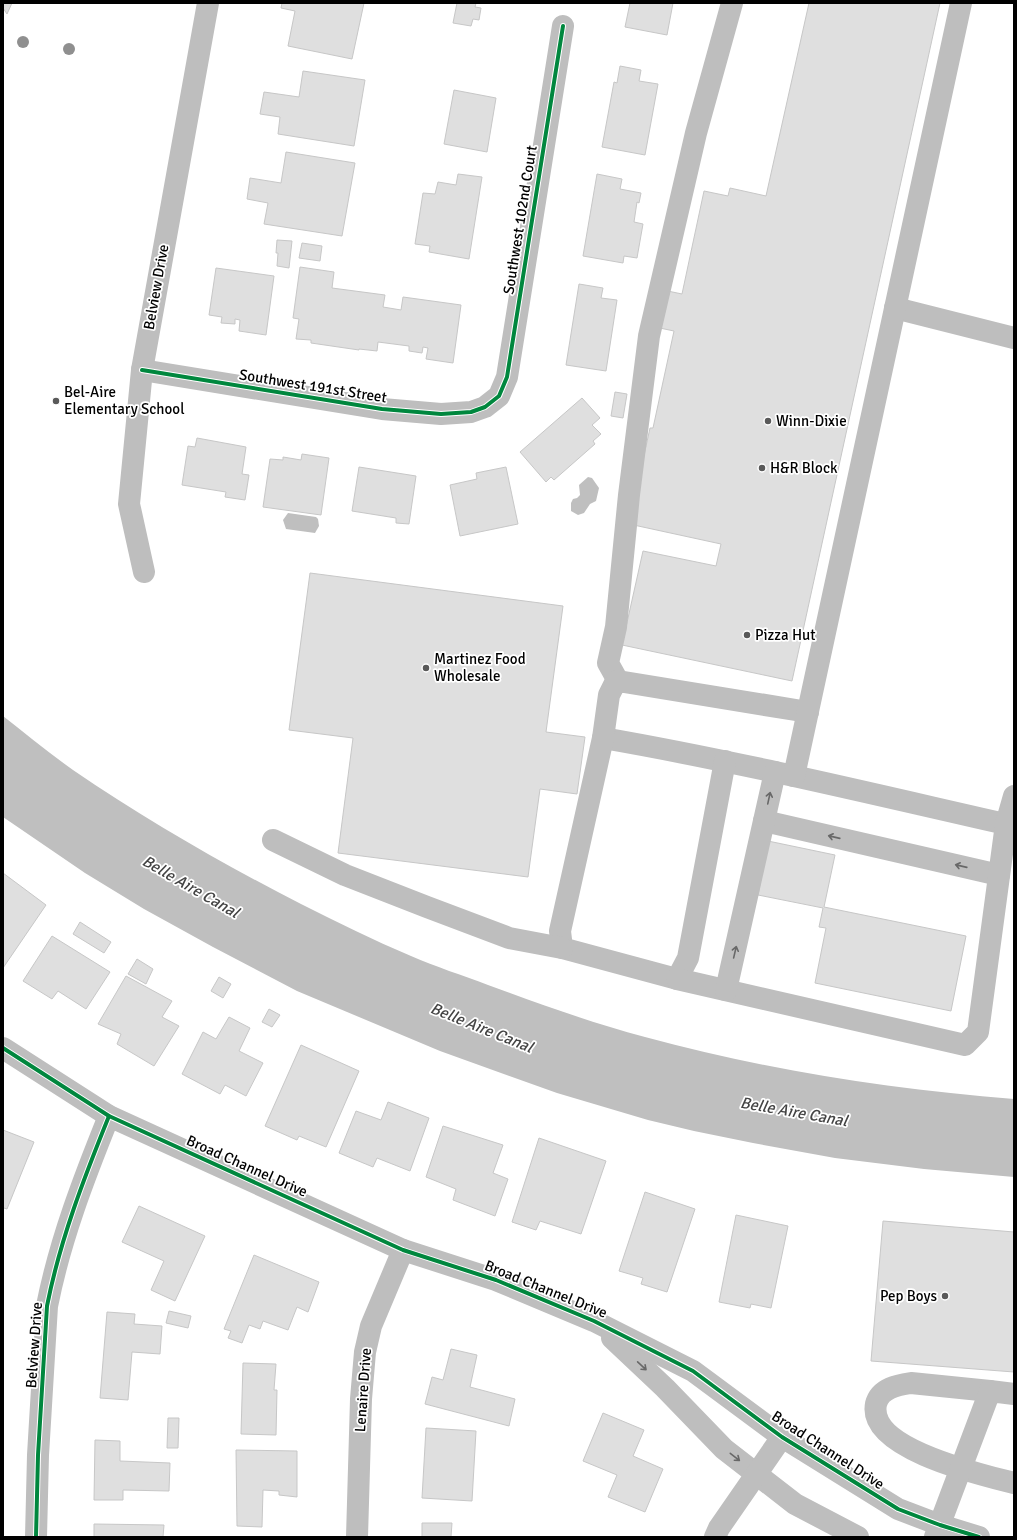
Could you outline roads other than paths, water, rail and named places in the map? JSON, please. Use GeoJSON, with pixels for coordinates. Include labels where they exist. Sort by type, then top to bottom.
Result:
{"type":"FeatureCollection","features":[{"type":"Feature","properties":{"kind":"street","name":"Belview Drive"},"geometry":{"type":"LineString","coordinates":[[144,572],[129,504],[142,370],[208,3]]}},
{"type":"Feature","properties":{"kind":"street"},"geometry":{"type":"LineString","coordinates":[[618,681],[608,663],[616,627],[629,495],[649,336],[696,133],[732,3]]}},
{"type":"Feature","properties":{"kind":"street"},"geometry":{"type":"LineString","coordinates":[[726,990],[764,821],[785,774],[808,712],[961,3]]}},
{"type":"Feature","properties":{"kind":"street","name":"Southwest 102nd Court"},"geometry":{"type":"LineString","coordinates":[[481,409],[490,404],[498,396],[502,391],[507,377],[563,26]]}},
{"type":"Feature","properties":{"kind":"street"},"geometry":{"type":"LineString","coordinates":[[895,308],[1014,338]]}},
{"type":"Feature","properties":{"kind":"street","name":"Southwest 191st Street"},"geometry":{"type":"LineString","coordinates":[[142,370],[382,409],[441,414],[461,413],[481,409]]}},
{"type":"Feature","properties":{"kind":"street"},"geometry":{"type":"LineString","coordinates":[[618,681],[808,712]]}},
{"type":"Feature","properties":{"kind":"street"},"geometry":{"type":"LineString","coordinates":[[562,948],[560,931],[602,738],[609,695],[614,685],[618,681]]}},
{"type":"Feature","properties":{"kind":"street"},"geometry":{"type":"LineString","coordinates":[[602,738],[785,774],[1010,825]]}},
{"type":"Feature","properties":{"kind":"street"},"geometry":{"type":"LineString","coordinates":[[677,979],[688,958],[724,761]]}},
{"type":"Feature","properties":{"kind":"street"},"geometry":{"type":"LineString","coordinates":[[273,840],[345,875],[509,938],[562,948],[677,979],[965,1045],[978,1032],[999,875],[1010,825],[1014,796]]}},
{"type":"Feature","properties":{"kind":"street"},"geometry":{"type":"LineString","coordinates":[[764,821],[999,875]]}},
{"type":"Feature","properties":{"kind":"street","name":"Broad Channel Drive"},"geometry":{"type":"LineString","coordinates":[[3,1048],[109,1116],[403,1250],[496,1280],[594,1321],[694,1371],[782,1437],[898,1509],[937,1531],[979,1537]]}},
{"type":"Feature","properties":{"kind":"street","name":"Belview Drive"},"geometry":{"type":"LineString","coordinates":[[36,1537],[38,1455],[47,1306],[71,1214],[109,1116]]}},
{"type":"Feature","properties":{"kind":"street","name":"Lenaire Drive"},"geometry":{"type":"LineString","coordinates":[[357,1537],[361,1399],[365,1352],[371,1326],[403,1250]]}},
{"type":"Feature","properties":{"kind":"street","name":"Broad Channel Drive"},"geometry":{"type":"LineString","coordinates":[[594,1321],[665,1388],[724,1449],[795,1504],[858,1537]]}},
{"type":"Feature","properties":{"kind":"street"},"geometry":{"type":"LineString","coordinates":[[1014,1394],[911,1383],[889,1388],[876,1402],[877,1418],[887,1432],[904,1444],[927,1457],[961,1469],[1014,1483]]}},
{"type":"Feature","properties":{"kind":"street"},"geometry":{"type":"LineString","coordinates":[[937,1531],[990,1391]]}},
{"type":"Feature","properties":{"kind":"street"},"geometry":{"type":"LineString","coordinates":[[720,1535],[756,1474],[782,1437]]}},
{"type":"Feature","properties":{"kind":"water"},"geometry":{"type":"Polygon","coordinates":[[[588,477],[592,478],[599,488],[596,501],[590,504],[584,513],[578,515],[571,511],[571,503],[573,499],[580,495],[579,485],[588,477]]]}},
{"type":"Feature","properties":{"kind":"water"},"geometry":{"type":"Polygon","coordinates":[[[288,513],[316,517],[318,519],[319,526],[315,533],[286,529],[283,520],[288,513]]]}},
{"type":"Feature","properties":{"kind":"water","name":"Belle Aire Canal"},"geometry":{"type":"Polygon","coordinates":[[[3,716],[73,770],[185,841],[301,904],[369,937],[430,964],[625,1032],[690,1049],[828,1077],[921,1090],[1014,1099],[1014,1177],[924,1169],[835,1158],[753,1143],[648,1120],[557,1093],[440,1051],[297,991],[144,909],[85,873],[3,817],[3,716]]]}},
{"type":"Feature","properties":{"kind":"place","name":"Bel-Aire Elementary School"},"geometry":{"type":"Point","coordinates":[56,401]}},
{"type":"Feature","properties":{"kind":"place","name":"Winn-Dixie"},"geometry":{"type":"Point","coordinates":[768,421]}},
{"type":"Feature","properties":{"kind":"place","name":"H&R Block"},"geometry":{"type":"Point","coordinates":[762,468]}},
{"type":"Feature","properties":{"kind":"place","name":"Pizza Hut"},"geometry":{"type":"Point","coordinates":[747,635]}},
{"type":"Feature","properties":{"kind":"place","name":"Martinez Food Wholesale"},"geometry":{"type":"Point","coordinates":[426,668]}},
{"type":"Feature","properties":{"kind":"place","name":"Pep Boys"},"geometry":{"type":"Point","coordinates":[945,1296]}}]}
